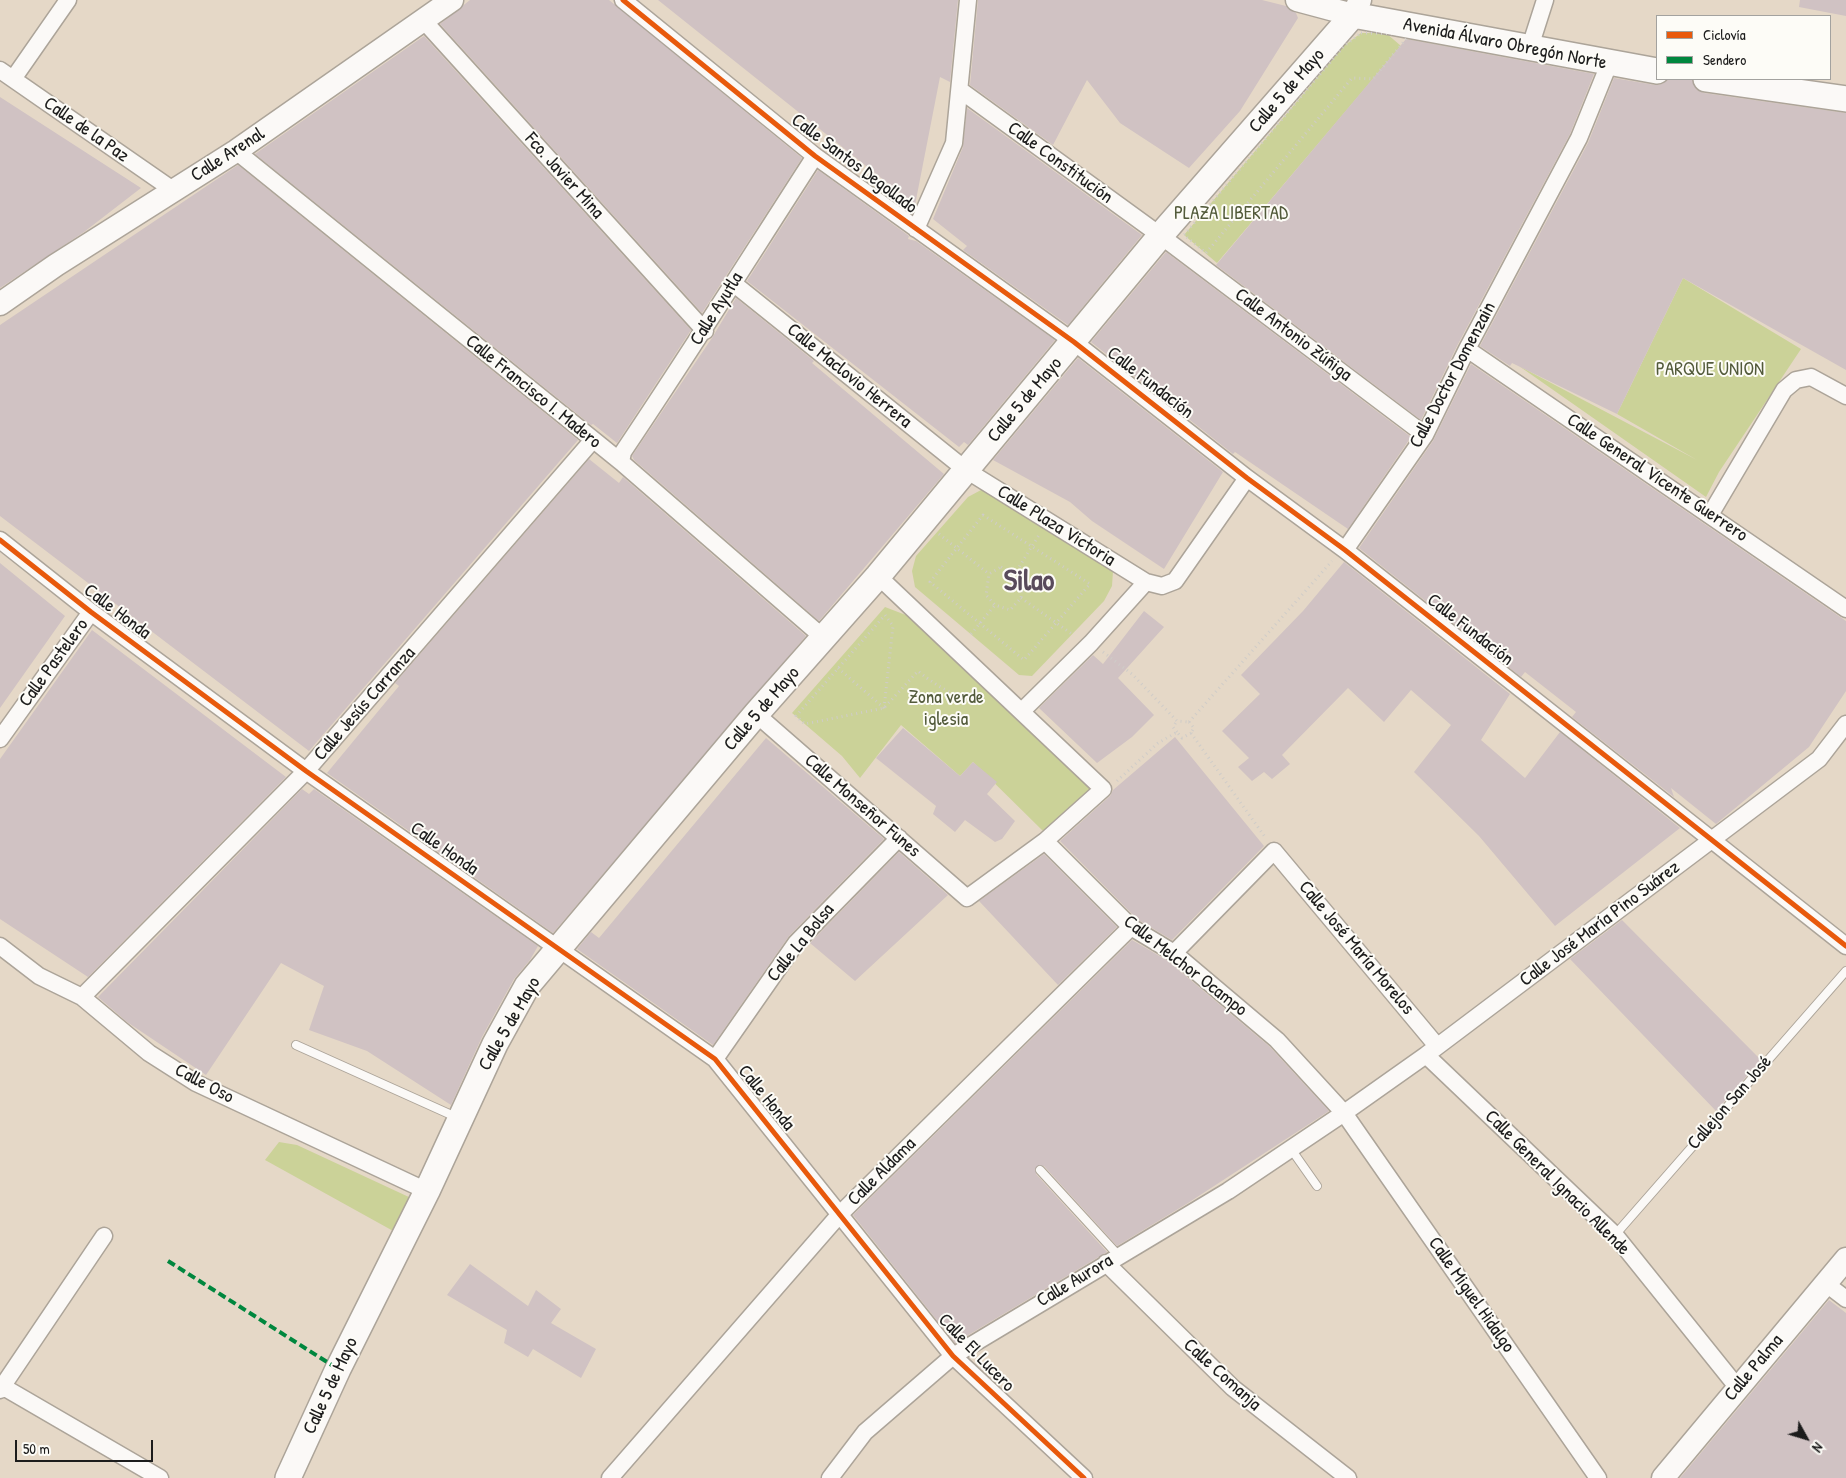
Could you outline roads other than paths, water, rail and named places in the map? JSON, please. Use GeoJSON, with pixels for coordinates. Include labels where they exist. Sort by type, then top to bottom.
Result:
{"type":"FeatureCollection","features":[{"type":"Feature","properties":{"kind":"main road","name":"Avenida Álvaro Obregón Norte"},"geometry":{"type":"LineString","coordinates":[[1357,8],[1609,64],[1656,71]]}},
{"type":"Feature","properties":{"kind":"main road","name":"Calle 5 de Mayo"},"geometry":{"type":"LineString","coordinates":[[288,1478],[338,1369],[427,1191],[495,1044],[527,986],[756,714],[825,639],[1161,236],[1357,8]]}},
{"type":"Feature","properties":{"kind":"main road"},"geometry":{"type":"LineString","coordinates":[[1713,80],[1846,99]]}},
{"type":"Feature","properties":{"kind":"street"},"geometry":{"type":"LineString","coordinates":[[6,74],[68,0]]}},
{"type":"Feature","properties":{"kind":"street","name":"Calle Santos Degollado"},"geometry":{"type":"LineString","coordinates":[[623,0],[815,156],[1074,342]]}},
{"type":"Feature","properties":{"kind":"street"},"geometry":{"type":"LineString","coordinates":[[916,229],[954,143],[968,0]]}},
{"type":"Feature","properties":{"kind":"street"},"geometry":{"type":"LineString","coordinates":[[1297,0],[1357,8]]}},
{"type":"Feature","properties":{"kind":"street"},"geometry":{"type":"LineString","coordinates":[[1530,47],[1545,0]]}},
{"type":"Feature","properties":{"kind":"street","name":"Calle Arenal"},"geometry":{"type":"LineString","coordinates":[[0,304],[56,264],[236,151],[436,8]]}},
{"type":"Feature","properties":{"kind":"street","name":"Fco. Javier Mina"},"geometry":{"type":"LineString","coordinates":[[436,8],[704,331]]}},
{"type":"Feature","properties":{"kind":"street","name":"Calle Doctor Domenzain"},"geometry":{"type":"LineString","coordinates":[[1345,550],[1425,435],[1467,349],[1579,138],[1609,64]]}},
{"type":"Feature","properties":{"kind":"street","name":"Calle de la Paz"},"geometry":{"type":"LineString","coordinates":[[6,74],[172,190]]}},
{"type":"Feature","properties":{"kind":"street","name":"Calle Constitución"},"geometry":{"type":"LineString","coordinates":[[960,90],[1161,236]]}},
{"type":"Feature","properties":{"kind":"street","name":"Calle Francisco I. Madero"},"geometry":{"type":"LineString","coordinates":[[236,151],[592,441],[621,462],[825,639]]}},
{"type":"Feature","properties":{"kind":"street","name":"Calle Ayutla"},"geometry":{"type":"LineString","coordinates":[[621,462],[623,452],[704,331],[733,282],[815,156]]}},
{"type":"Feature","properties":{"kind":"street","name":"Calle Antonio Zúñiga"},"geometry":{"type":"LineString","coordinates":[[1161,236],[1425,435]]}},
{"type":"Feature","properties":{"kind":"street","name":"Calle Maclovio Herrera"},"geometry":{"type":"LineString","coordinates":[[733,282],[966,470]]}},
{"type":"Feature","properties":{"kind":"street","name":"Calle Fundación"},"geometry":{"type":"LineString","coordinates":[[1074,342],[1247,478],[1345,550],[1846,946]]}},
{"type":"Feature","properties":{"kind":"street","name":"Calle General Vicente Guerrero"},"geometry":{"type":"LineString","coordinates":[[1467,349],[1846,608]]}},
{"type":"Feature","properties":{"kind":"street"},"geometry":{"type":"LineString","coordinates":[[1710,515],[1784,390],[1796,380],[1811,377],[1846,396]]}},
{"type":"Feature","properties":{"kind":"street","name":"Calle Jesús Carranza"},"geometry":{"type":"LineString","coordinates":[[82,997],[306,771],[592,441]]}},
{"type":"Feature","properties":{"kind":"street","name":"Calle Plaza Victoria"},"geometry":{"type":"LineString","coordinates":[[966,470],[1146,582]]}},
{"type":"Feature","properties":{"kind":"street"},"geometry":{"type":"LineString","coordinates":[[1022,711],[1091,643],[1146,582],[1162,586],[1175,580],[1247,478]]}},
{"type":"Feature","properties":{"kind":"street","name":"Calle Honda"},"geometry":{"type":"LineString","coordinates":[[0,540],[91,612],[306,771],[715,1058],[840,1214]]}},
{"type":"Feature","properties":{"kind":"street"},"geometry":{"type":"LineString","coordinates":[[878,576],[1103,789],[1045,841]]}},
{"type":"Feature","properties":{"kind":"street","name":"Calle Pastelero"},"geometry":{"type":"LineString","coordinates":[[0,739],[91,612]]}},
{"type":"Feature","properties":{"kind":"street","name":"Calle Monseñor Funes"},"geometry":{"type":"LineString","coordinates":[[756,714],[967,898],[1045,841]]}},
{"type":"Feature","properties":{"kind":"street","name":"Calle José María Pino Suárez"},"geometry":{"type":"LineString","coordinates":[[1344,1113],[1819,759],[1846,724]]}},
{"type":"Feature","properties":{"kind":"street","name":"Calle La Bolsa"},"geometry":{"type":"LineString","coordinates":[[715,1058],[796,943],[899,838]]}},
{"type":"Feature","properties":{"kind":"street","name":"Calle Melchor Ocampo"},"geometry":{"type":"LineString","coordinates":[[1045,841],[1131,927],[1174,953],[1277,1040],[1344,1113]]}},
{"type":"Feature","properties":{"kind":"street","name":"Calle José María Morelos"},"geometry":{"type":"LineString","coordinates":[[1174,953],[1274,850],[1431,1050]]}},
{"type":"Feature","properties":{"kind":"street","name":"Calle Aldama"},"geometry":{"type":"LineString","coordinates":[[610,1478],[840,1214],[1131,927]]}},
{"type":"Feature","properties":{"kind":"street","name":"Calle Oso"},"geometry":{"type":"LineString","coordinates":[[0,946],[39,976],[82,997],[149,1053],[196,1082],[427,1191]]}},
{"type":"Feature","properties":{"kind":"street","name":"Calle General Ignacio Allende"},"geometry":{"type":"LineString","coordinates":[[1431,1050],[1614,1235],[1738,1388]]}},
{"type":"Feature","properties":{"kind":"street","name":"Calle Aurora"},"geometry":{"type":"LineString","coordinates":[[830,1478],[865,1432],[953,1356],[1228,1191],[1344,1113]]}},
{"type":"Feature","properties":{"kind":"street","name":"Calle Miguel Hidalgo"},"geometry":{"type":"LineString","coordinates":[[1344,1113],[1598,1478]]}},
{"type":"Feature","properties":{"kind":"street","name":"Calle El Lucero"},"geometry":{"type":"LineString","coordinates":[[840,1214],[953,1356],[1084,1478]]}},
{"type":"Feature","properties":{"kind":"street"},"geometry":{"type":"LineString","coordinates":[[104,1236],[1,1387],[160,1478]]}},
{"type":"Feature","properties":{"kind":"street","name":"Calle Comanja"},"geometry":{"type":"LineString","coordinates":[[1112,1259],[1233,1388],[1348,1478]]}},
{"type":"Feature","properties":{"kind":"street","name":"Calle Palma"},"geometry":{"type":"LineString","coordinates":[[1663,1478],[1846,1260]]}},
{"type":"Feature","properties":{"kind":"street"},"geometry":{"type":"LineString","coordinates":[[1825,1283],[1846,1298]]}},
{"type":"Feature","properties":{"kind":"lane","name":"Callejon San José"},"geometry":{"type":"LineString","coordinates":[[1614,1235],[1846,971]]}},
{"type":"Feature","properties":{"kind":"lane"},"geometry":{"type":"LineString","coordinates":[[296,1045],[460,1119]]}},
{"type":"Feature","properties":{"kind":"lane"},"geometry":{"type":"LineString","coordinates":[[1291,1149],[1317,1186]]}},
{"type":"Feature","properties":{"kind":"lane"},"geometry":{"type":"LineString","coordinates":[[1040,1170],[1112,1259]]}},
{"type":"Feature","properties":{"kind":"district","name":"Silao"},"geometry":{"type":"Point","coordinates":[1029,582]}},
{"type":"Feature","properties":{"kind":"park label","name":"PLAZA LIBERTAD"},"geometry":{"type":"Point","coordinates":[1231,214]}},
{"type":"Feature","properties":{"kind":"park label","name":"PARQUE UNION"},"geometry":{"type":"Point","coordinates":[1710,370]}},
{"type":"Feature","properties":{"kind":"park label","name":"Zona verde iglesia"},"geometry":{"type":"Point","coordinates":[946,709]}}]}
